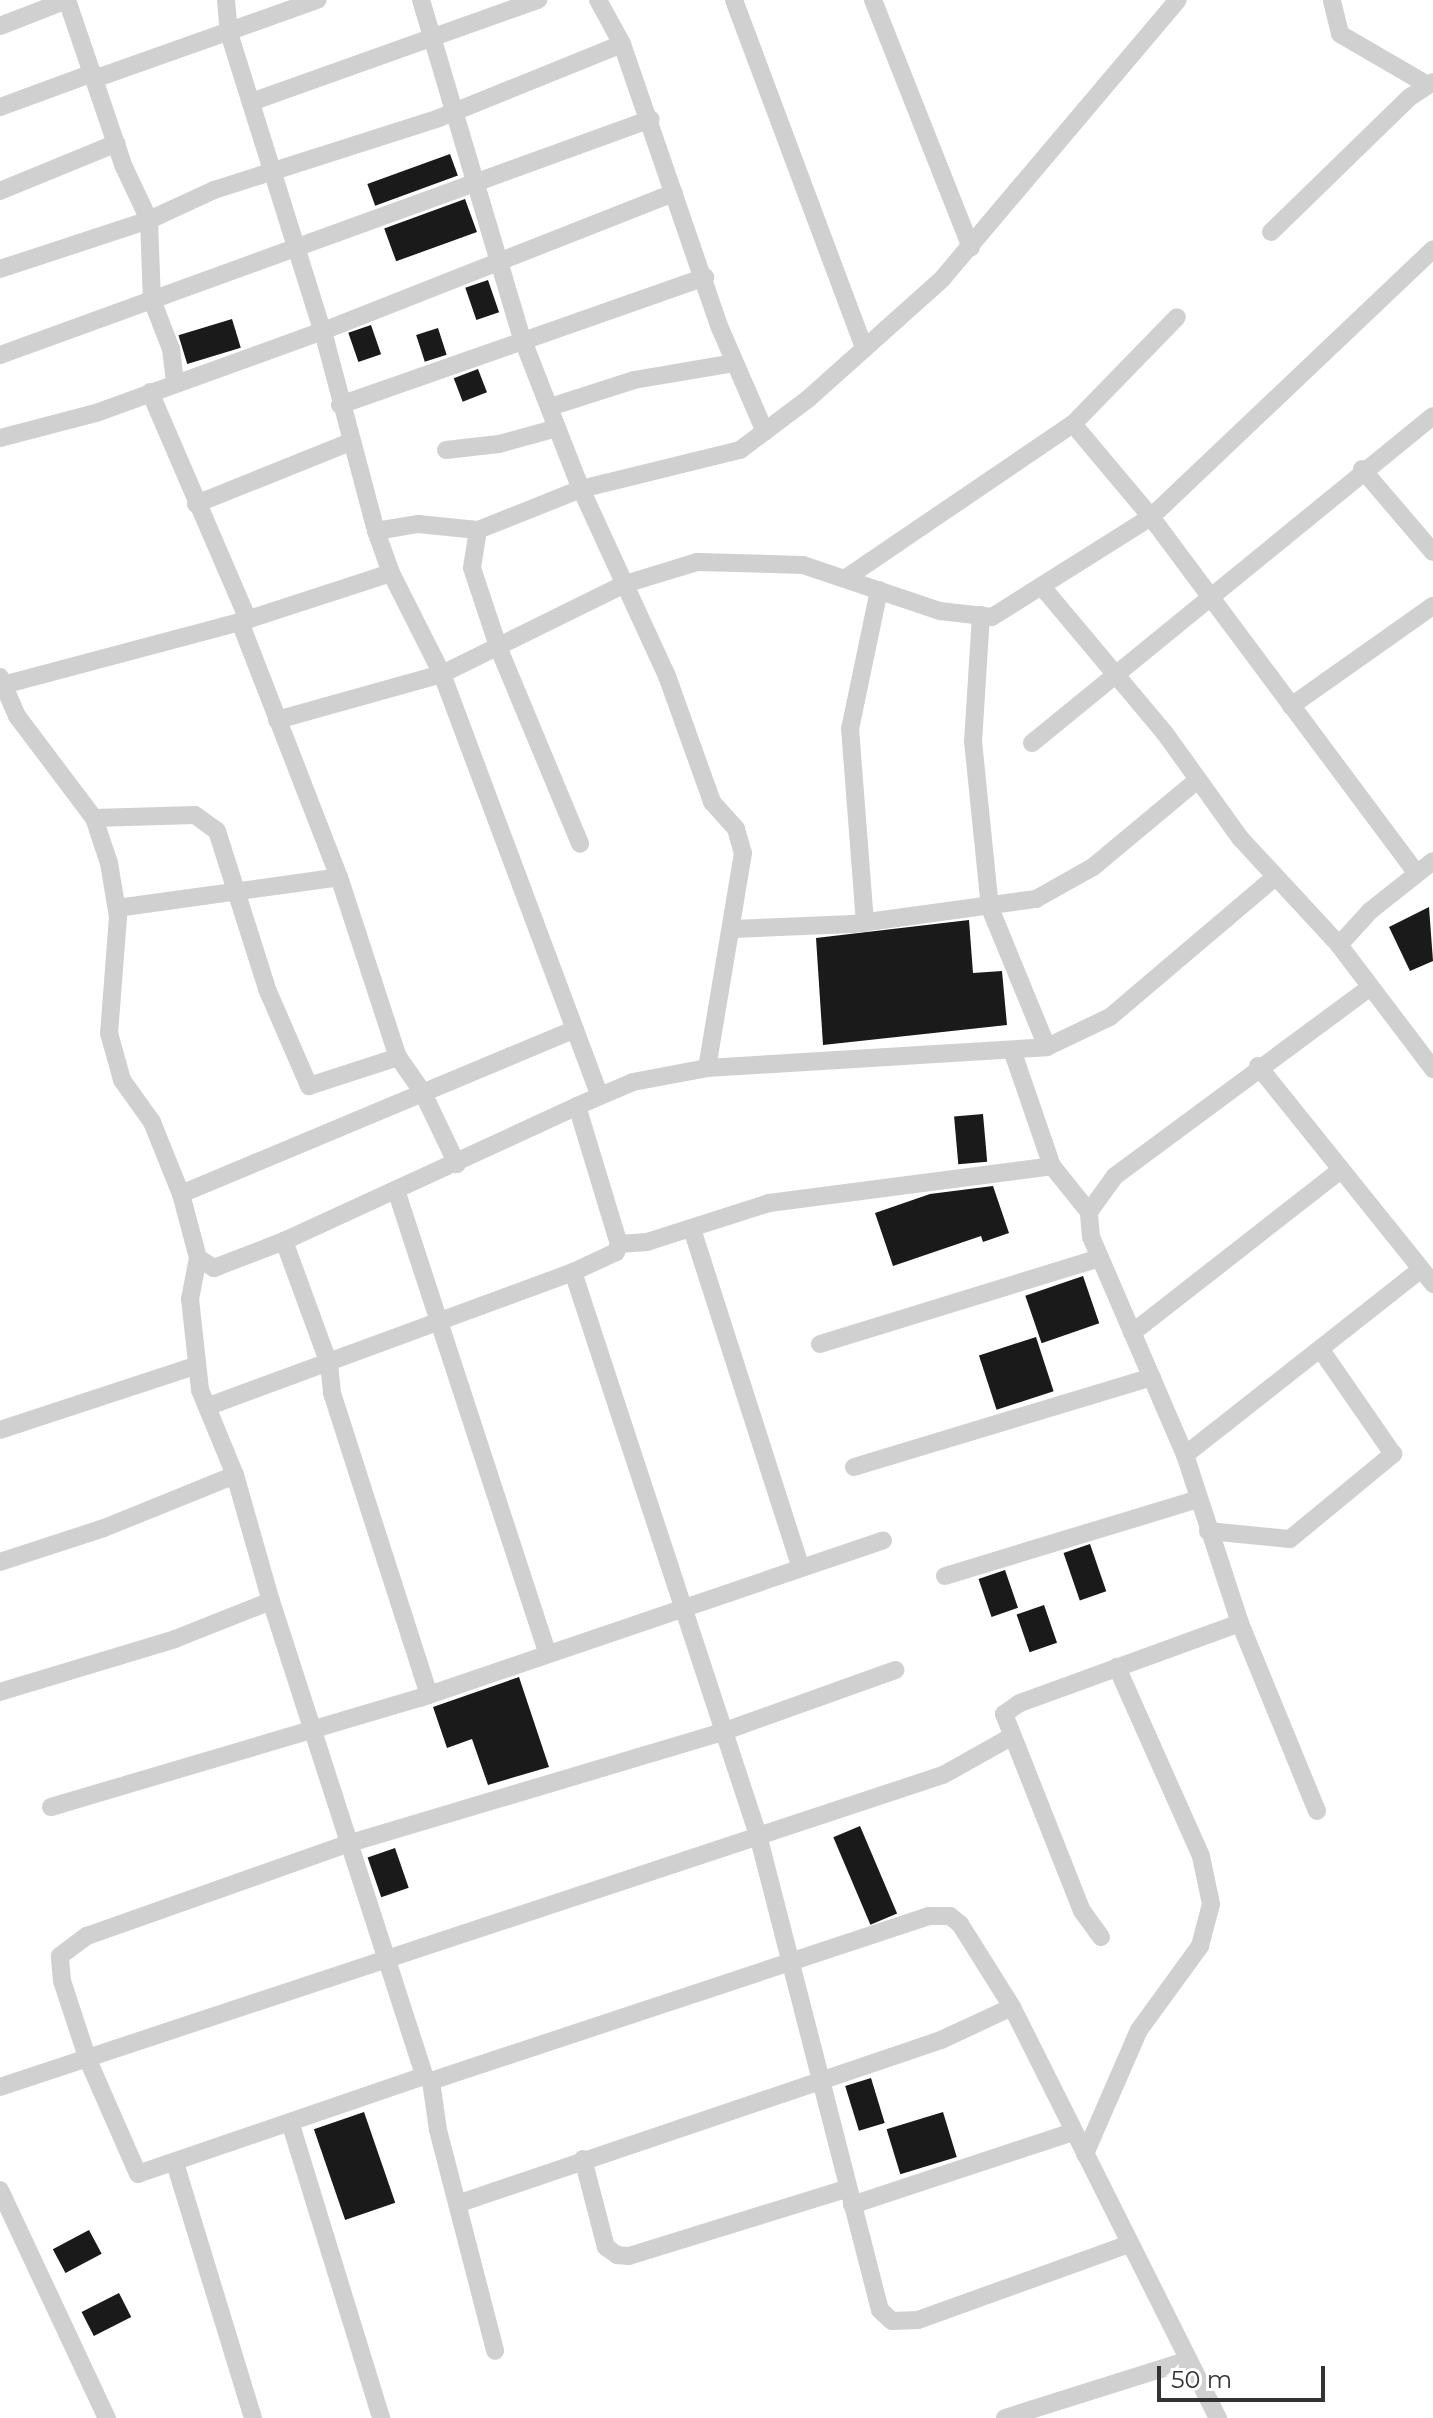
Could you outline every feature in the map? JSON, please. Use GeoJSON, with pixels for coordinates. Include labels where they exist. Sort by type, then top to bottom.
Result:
{"type":"FeatureCollection","features":[{"type":"Feature","properties":{"kind":"street"},"geometry":{"type":"LineString","coordinates":[[0,26],[67,0],[117,143],[149,220],[152,300],[171,349],[175,383]]}},
{"type":"Feature","properties":{"kind":"street"},"geometry":{"type":"LineString","coordinates":[[226,0],[229,33],[323,331],[340,405],[376,531],[391,573],[442,674],[599,1095]]}},
{"type":"Feature","properties":{"kind":"street"},"geometry":{"type":"LineString","coordinates":[[0,107],[229,33],[317,0]]}},
{"type":"Feature","properties":{"kind":"street"},"geometry":{"type":"LineString","coordinates":[[421,0],[479,184],[522,338],[581,489],[667,676],[712,802],[736,829],[743,853],[733,929],[707,1068]]}},
{"type":"Feature","properties":{"kind":"street"},"geometry":{"type":"LineString","coordinates":[[251,102],[538,0]]}},
{"type":"Feature","properties":{"kind":"street"},"geometry":{"type":"LineString","coordinates":[[598,0],[622,44],[651,119],[734,363],[765,432]]}},
{"type":"Feature","properties":{"kind":"street"},"geometry":{"type":"LineString","coordinates":[[734,0],[863,345]]}},
{"type":"Feature","properties":{"kind":"street"},"geometry":{"type":"LineString","coordinates":[[873,0],[971,247]]}},
{"type":"Feature","properties":{"kind":"street"},"geometry":{"type":"LineString","coordinates":[[376,531],[418,524],[478,530],[581,489],[740,450],[765,432],[942,279],[1178,0]]}},
{"type":"Feature","properties":{"kind":"street"},"geometry":{"type":"LineString","coordinates":[[1271,232],[1430,83],[1340,34],[1332,1]]}},
{"type":"Feature","properties":{"kind":"street"},"geometry":{"type":"LineString","coordinates":[[0,269],[149,220],[273,171],[454,110],[622,44]]}},
{"type":"Feature","properties":{"kind":"street"},"geometry":{"type":"LineString","coordinates":[[0,355],[479,184],[651,119]]}},
{"type":"Feature","properties":{"kind":"street"},"geometry":{"type":"LineString","coordinates":[[0,191],[117,143]]}},
{"type":"Feature","properties":{"kind":"street"},"geometry":{"type":"LineString","coordinates":[[0,438],[96,413],[323,331],[674,193]]}},
{"type":"Feature","properties":{"kind":"street"},"geometry":{"type":"LineString","coordinates":[[277,720],[442,674],[499,649],[625,584],[697,562],[803,565],[940,611],[992,617],[1043,588],[1151,517],[1433,249]]}},
{"type":"Feature","properties":{"kind":"street"},"geometry":{"type":"LineString","coordinates":[[340,405],[522,338],[705,277]]}},
{"type":"Feature","properties":{"kind":"street"},"geometry":{"type":"LineString","coordinates":[[846,578],[1073,424],[1177,317]]}},
{"type":"Feature","properties":{"kind":"street"},"geometry":{"type":"LineString","coordinates":[[550,407],[634,380],[734,363]]}},
{"type":"Feature","properties":{"kind":"street"},"geometry":{"type":"LineString","coordinates":[[150,392],[244,621],[277,720],[339,877],[398,1057],[422,1091],[457,1164]]}},
{"type":"Feature","properties":{"kind":"street"},"geometry":{"type":"LineString","coordinates":[[1032,743],[1362,469],[1433,416]]}},
{"type":"Feature","properties":{"kind":"street"},"geometry":{"type":"LineString","coordinates":[[1073,424],[1151,517],[1416,873]]}},
{"type":"Feature","properties":{"kind":"street"},"geometry":{"type":"LineString","coordinates":[[446,450],[499,444],[557,428]]}},
{"type":"Feature","properties":{"kind":"street"},"geometry":{"type":"LineString","coordinates":[[196,504],[350,442]]}},
{"type":"Feature","properties":{"kind":"street"},"geometry":{"type":"LineString","coordinates":[[1362,469],[1433,552]]}},
{"type":"Feature","properties":{"kind":"street"},"geometry":{"type":"LineString","coordinates":[[478,530],[472,568],[499,649],[580,844]]}},
{"type":"Feature","properties":{"kind":"street"},"geometry":{"type":"LineString","coordinates":[[391,573],[244,621],[2,681],[17,716],[94,818],[117,908],[109,1033],[122,1080],[152,1122],[181,1194],[198,1258],[190,1299],[195,1366],[235,1475],[347,1844],[427,2078],[495,2351]]}},
{"type":"Feature","properties":{"kind":"street"},"geometry":{"type":"LineString","coordinates":[[1043,588],[1117,674],[1195,782],[1274,878],[1339,945],[1368,989],[1426,1046],[1433,1069]]}},
{"type":"Feature","properties":{"kind":"street"},"geometry":{"type":"LineString","coordinates":[[865,923],[850,729],[879,590]]}},
{"type":"Feature","properties":{"kind":"street"},"geometry":{"type":"LineString","coordinates":[[1291,706],[1433,606]]}},
{"type":"Feature","properties":{"kind":"street"},"geometry":{"type":"LineString","coordinates":[[981,615],[973,741],[990,908],[1047,1047]]}},
{"type":"Feature","properties":{"kind":"street"},"geometry":{"type":"LineString","coordinates":[[733,929],[865,923],[990,908],[1036,899],[1066,884],[1195,782]]}},
{"type":"Feature","properties":{"kind":"street"},"geometry":{"type":"LineString","coordinates":[[94,818],[195,815],[217,831],[267,989],[309,1086],[398,1057]]}},
{"type":"Feature","properties":{"kind":"street"},"geometry":{"type":"LineString","coordinates":[[1339,945],[1433,861]]}},
{"type":"Feature","properties":{"kind":"street"},"geometry":{"type":"LineString","coordinates":[[117,908],[238,894],[339,877]]}},
{"type":"Feature","properties":{"kind":"street"},"geometry":{"type":"LineString","coordinates":[[198,1258],[214,1268],[397,1193],[599,1095],[707,1068],[1047,1047],[1110,1017],[1274,878]]}},
{"type":"Feature","properties":{"kind":"street"},"geometry":{"type":"LineString","coordinates":[[1089,1212],[1115,1176],[1258,1066],[1368,989]]}},
{"type":"Feature","properties":{"kind":"street"},"geometry":{"type":"LineString","coordinates":[[181,1194],[575,1029]]}},
{"type":"Feature","properties":{"kind":"street"},"geometry":{"type":"LineString","coordinates":[[1012,1050],[1052,1166],[1089,1212],[1091,1237],[1185,1455],[1240,1623],[1317,1811]]}},
{"type":"Feature","properties":{"kind":"street"},"geometry":{"type":"LineString","coordinates":[[1185,1455],[1321,1350],[1426,1278],[1258,1066]]}},
{"type":"Feature","properties":{"kind":"street"},"geometry":{"type":"LineString","coordinates":[[209,1406],[443,1323],[616,1252],[619,1244],[577,1106]]}},
{"type":"Feature","properties":{"kind":"street"},"geometry":{"type":"LineString","coordinates":[[619,1244],[692,1229],[769,1203],[1052,1166]]}},
{"type":"Feature","properties":{"kind":"street"},"geometry":{"type":"LineString","coordinates":[[1132,1333],[1341,1170]]}},
{"type":"Feature","properties":{"kind":"street"},"geometry":{"type":"LineString","coordinates":[[397,1193],[443,1323],[547,1653]]}},
{"type":"Feature","properties":{"kind":"street"},"geometry":{"type":"LineString","coordinates":[[692,1229],[800,1566]]}},
{"type":"Feature","properties":{"kind":"street"},"geometry":{"type":"LineString","coordinates":[[284,1241],[329,1364],[332,1393],[429,1695]]}},
{"type":"Feature","properties":{"kind":"street"},"geometry":{"type":"LineString","coordinates":[[820,1344],[1100,1258]]}},
{"type":"Feature","properties":{"kind":"street"},"geometry":{"type":"LineString","coordinates":[[573,1272],[686,1606],[758,1835],[880,2310],[892,2321],[918,2320],[1129,2244]]}},
{"type":"Feature","properties":{"kind":"street"},"geometry":{"type":"LineString","coordinates":[[1208,1531],[1290,1539],[1393,1454],[1321,1350]]}},
{"type":"Feature","properties":{"kind":"street"},"geometry":{"type":"LineString","coordinates":[[0,1430],[195,1366]]}},
{"type":"Feature","properties":{"kind":"street"},"geometry":{"type":"LineString","coordinates":[[854,1467],[1152,1377]]}},
{"type":"Feature","properties":{"kind":"street"},"geometry":{"type":"LineString","coordinates":[[0,1562],[104,1528],[235,1475]]}},
{"type":"Feature","properties":{"kind":"street"},"geometry":{"type":"LineString","coordinates":[[945,1576],[1198,1499]]}},
{"type":"Feature","properties":{"kind":"street"},"geometry":{"type":"LineString","coordinates":[[51,1807],[429,1695],[883,1540]]}},
{"type":"Feature","properties":{"kind":"street"},"geometry":{"type":"LineString","coordinates":[[0,1692],[175,1639],[271,1601]]}},
{"type":"Feature","properties":{"kind":"street"},"geometry":{"type":"LineString","coordinates":[[1101,1937],[1082,1911],[1004,1714],[1020,1703],[1240,1623]]}},
{"type":"Feature","properties":{"kind":"street"},"geometry":{"type":"LineString","coordinates":[[1085,2154],[1139,2030],[1200,1946],[1211,1904],[1201,1856],[1117,1667]]}},
{"type":"Feature","properties":{"kind":"street"},"geometry":{"type":"LineString","coordinates":[[895,1670],[725,1731],[347,1844],[66,1947],[60,1956],[62,1981],[88,2060],[138,2174],[929,1916],[950,1916],[960,1924],[1012,2007],[1186,2361],[1218,2418]]}},
{"type":"Feature","properties":{"kind":"street"},"geometry":{"type":"LineString","coordinates":[[0,2087],[943,1775],[1011,1737]]}},
{"type":"Feature","properties":{"kind":"street"},"geometry":{"type":"LineString","coordinates":[[460,2203],[941,2040],[1012,2007]]}},
{"type":"Feature","properties":{"kind":"street"},"geometry":{"type":"LineString","coordinates":[[291,2125],[381,2418]]}},
{"type":"Feature","properties":{"kind":"street"},"geometry":{"type":"LineString","coordinates":[[583,2159],[606,2247],[617,2255],[629,2256],[850,2197],[1073,2132]]}},
{"type":"Feature","properties":{"kind":"street"},"geometry":{"type":"LineString","coordinates":[[175,2163],[253,2418]]}},
{"type":"Feature","properties":{"kind":"street"},"geometry":{"type":"LineString","coordinates":[[0,2190],[107,2418]]}},
{"type":"Feature","properties":{"kind":"street"},"geometry":{"type":"LineString","coordinates":[[1005,2418],[1186,2361]]}},
{"type":"Feature","properties":{"kind":"building"},"geometry":{"type":"Polygon","coordinates":[[[450,154],[458,176],[375,206],[367,184],[450,154]]]}},
{"type":"Feature","properties":{"kind":"building"},"geometry":{"type":"Polygon","coordinates":[[[465,199],[477,232],[396,261],[384,228],[465,199]]]}},
{"type":"Feature","properties":{"kind":"building"},"geometry":{"type":"Polygon","coordinates":[[[488,280],[499,312],[476,320],[465,288],[488,280]]]}},
{"type":"Feature","properties":{"kind":"building"},"geometry":{"type":"Polygon","coordinates":[[[232,319],[241,348],[187,364],[178,335],[232,319]]]}},
{"type":"Feature","properties":{"kind":"building"},"geometry":{"type":"Polygon","coordinates":[[[371,325],[381,354],[358,362],[348,333],[371,325]]]}},
{"type":"Feature","properties":{"kind":"building"},"geometry":{"type":"Polygon","coordinates":[[[438,328],[447,355],[425,362],[416,335],[438,328]]]}},
{"type":"Feature","properties":{"kind":"building"},"geometry":{"type":"Polygon","coordinates":[[[478,369],[487,392],[463,402],[454,378],[478,369]]]}},
{"type":"Feature","properties":{"kind":"building"},"geometry":{"type":"Polygon","coordinates":[[[1429,907],[1433,961],[1410,971],[1389,927],[1429,907]]]}},
{"type":"Feature","properties":{"kind":"building"},"geometry":{"type":"Polygon","coordinates":[[[969,920],[973,973],[1002,971],[1007,1025],[823,1045],[816,938],[969,920]]]}},
{"type":"Feature","properties":{"kind":"building"},"geometry":{"type":"Polygon","coordinates":[[[983,1114],[987,1162],[958,1164],[954,1117],[983,1114]]]}},
{"type":"Feature","properties":{"kind":"building"},"geometry":{"type":"Polygon","coordinates":[[[993,1186],[1009,1233],[983,1242],[981,1236],[893,1266],[875,1213],[930,1194],[993,1186]]]}},
{"type":"Feature","properties":{"kind":"building"},"geometry":{"type":"Polygon","coordinates":[[[1083,1276],[1099,1323],[1042,1343],[1025,1296],[1083,1276]]]}},
{"type":"Feature","properties":{"kind":"building"},"geometry":{"type":"Polygon","coordinates":[[[1036,1337],[1054,1391],[997,1410],[979,1356],[1036,1337]]]}},
{"type":"Feature","properties":{"kind":"building"},"geometry":{"type":"Polygon","coordinates":[[[1090,1544],[1106,1591],[1080,1600],[1064,1553],[1090,1544]]]}},
{"type":"Feature","properties":{"kind":"building"},"geometry":{"type":"Polygon","coordinates":[[[1005,1570],[1018,1608],[992,1617],[979,1579],[1005,1570]]]}},
{"type":"Feature","properties":{"kind":"building"},"geometry":{"type":"Polygon","coordinates":[[[1044,1605],[1057,1643],[1030,1652],[1017,1614],[1044,1605]]]}},
{"type":"Feature","properties":{"kind":"building"},"geometry":{"type":"Polygon","coordinates":[[[519,1677],[549,1767],[488,1785],[472,1739],[447,1748],[433,1707],[519,1677]]]}},
{"type":"Feature","properties":{"kind":"building"},"geometry":{"type":"Polygon","coordinates":[[[860,1826],[897,1913],[870,1925],[833,1837],[860,1826]]]}},
{"type":"Feature","properties":{"kind":"building"},"geometry":{"type":"Polygon","coordinates":[[[395,1848],[409,1888],[381,1897],[368,1857],[395,1848]]]}},
{"type":"Feature","properties":{"kind":"building"},"geometry":{"type":"Polygon","coordinates":[[[871,2078],[885,2123],[859,2131],[845,2086],[871,2078]]]}},
{"type":"Feature","properties":{"kind":"building"},"geometry":{"type":"Polygon","coordinates":[[[364,2112],[395,2203],[345,2220],[314,2129],[364,2112]]]}},
{"type":"Feature","properties":{"kind":"building"},"geometry":{"type":"Polygon","coordinates":[[[943,2112],[957,2157],[900,2174],[887,2129],[943,2112]]]}},
{"type":"Feature","properties":{"kind":"building"},"geometry":{"type":"Polygon","coordinates":[[[89,2230],[102,2254],[65,2273],[53,2249],[89,2230]]]}},
{"type":"Feature","properties":{"kind":"building"},"geometry":{"type":"Polygon","coordinates":[[[119,2293],[131,2317],[94,2336],[82,2312],[119,2293]]]}}]}
